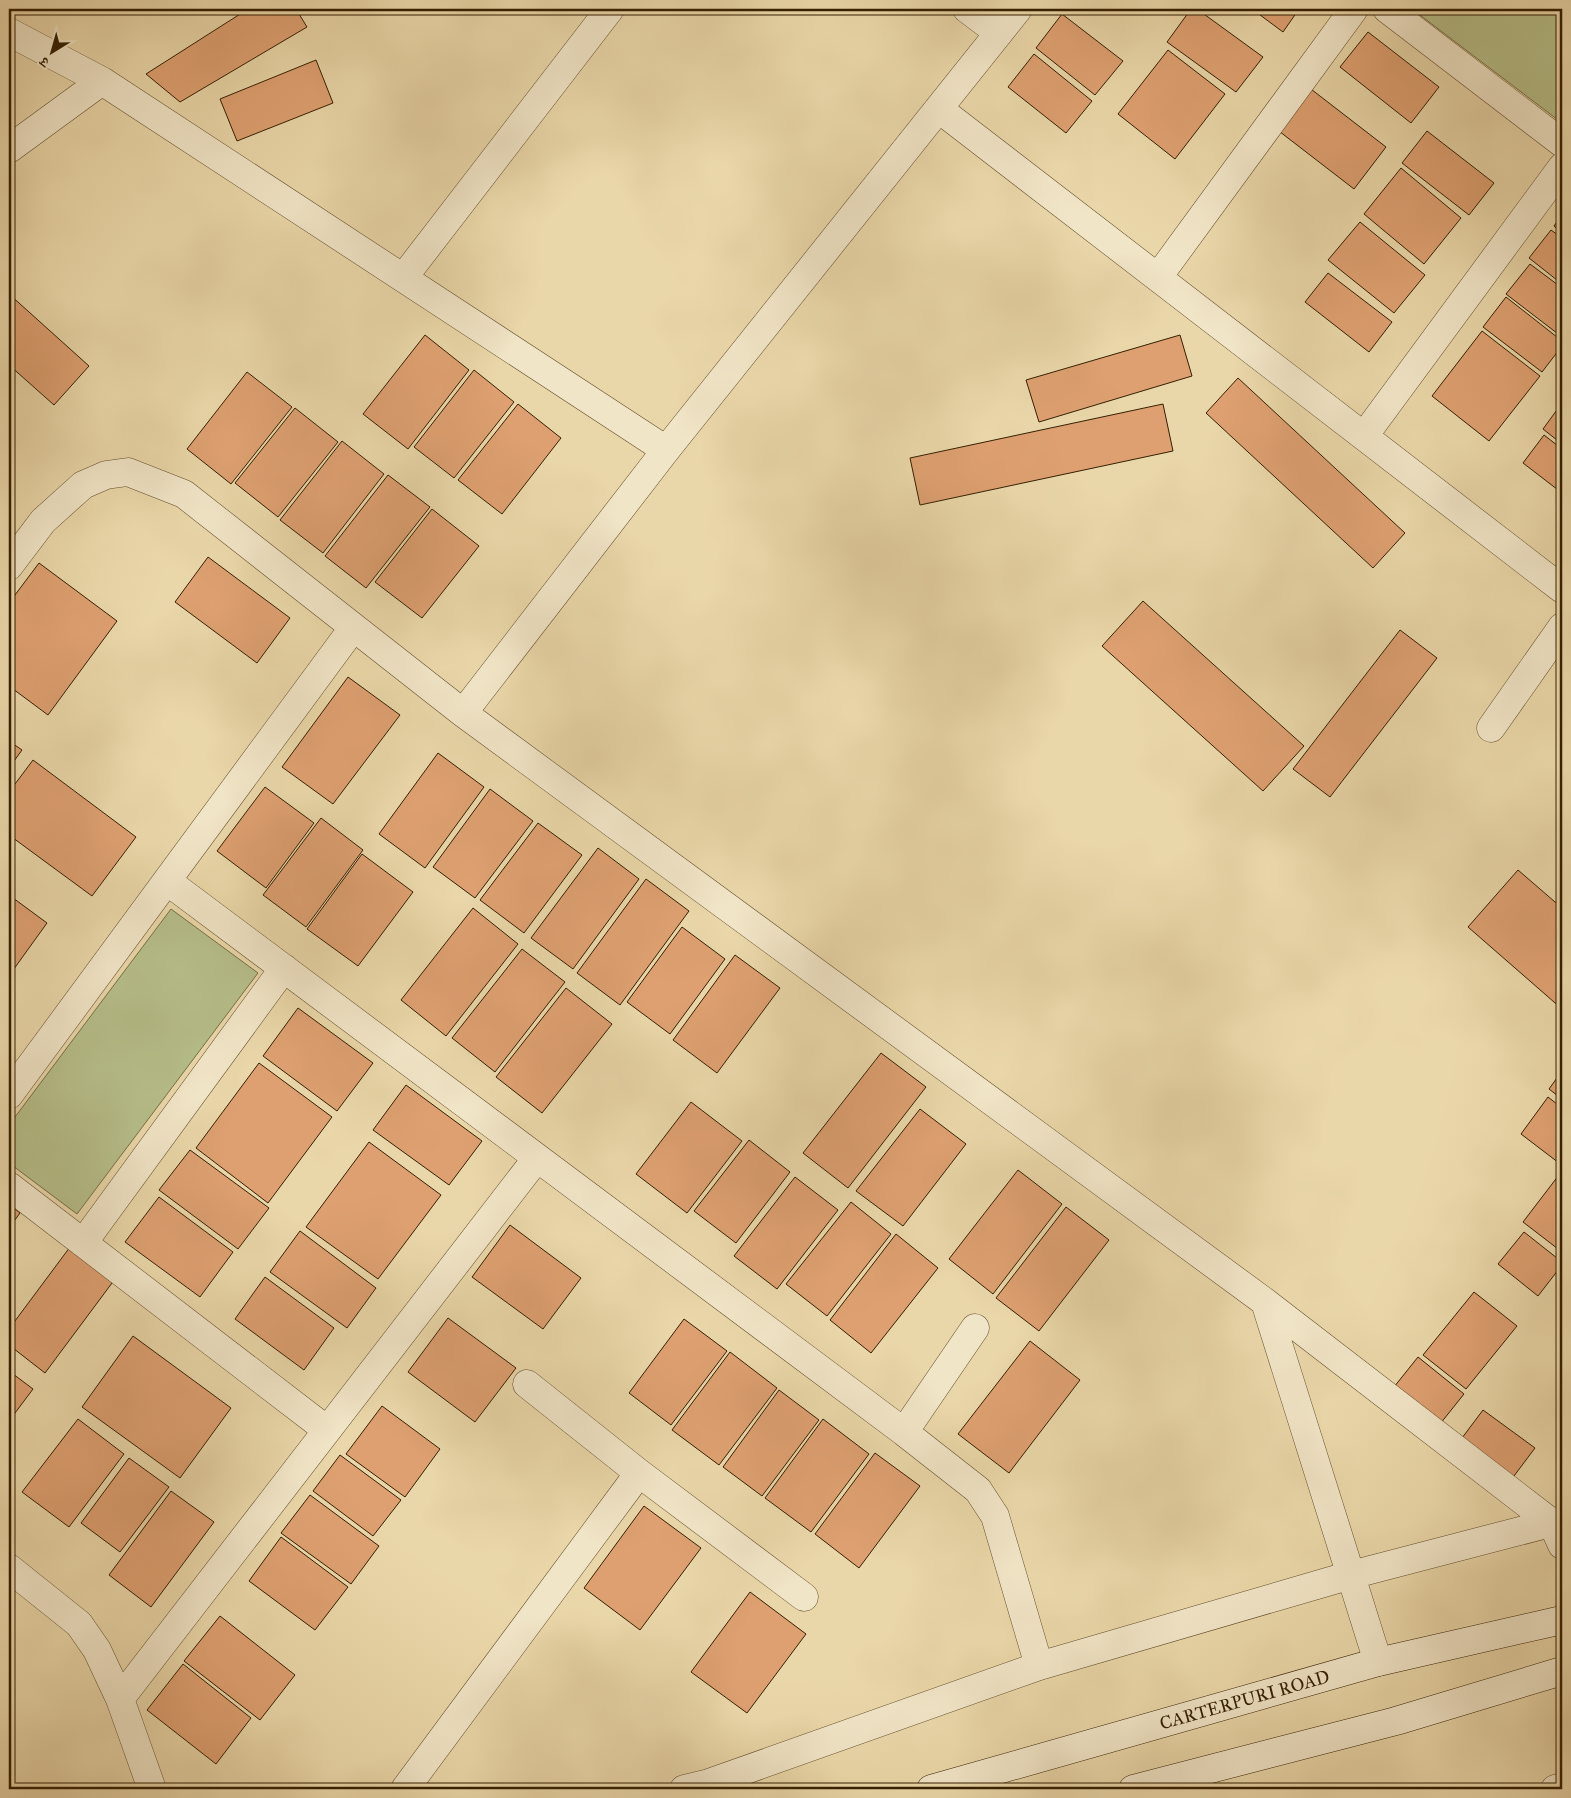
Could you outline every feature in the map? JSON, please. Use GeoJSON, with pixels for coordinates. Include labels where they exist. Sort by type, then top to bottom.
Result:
{"type":"FeatureCollection","features":[{"type":"Feature","properties":{"kind":"street"},"geometry":{"type":"LineString","coordinates":[[403,278],[610,9]]}},
{"type":"Feature","properties":{"kind":"street"},"geometry":{"type":"LineString","coordinates":[[967,9],[999,33]]}},
{"type":"Feature","properties":{"kind":"street"},"geometry":{"type":"LineString","coordinates":[[463,713],[666,450],[1018,9]]}},
{"type":"Feature","properties":{"kind":"street"},"geometry":{"type":"LineString","coordinates":[[1158,277],[1354,9]]}},
{"type":"Feature","properties":{"kind":"street"},"geometry":{"type":"LineString","coordinates":[[1387,9],[1562,143]]}},
{"type":"Feature","properties":{"kind":"street"},"geometry":{"type":"LineString","coordinates":[[9,32],[102,81],[666,450]]}},
{"type":"Feature","properties":{"kind":"street"},"geometry":{"type":"LineString","coordinates":[[9,149],[102,81]]}},
{"type":"Feature","properties":{"kind":"street"},"geometry":{"type":"LineString","coordinates":[[939,109],[1562,589]]}},
{"type":"Feature","properties":{"kind":"street"},"geometry":{"type":"LineString","coordinates":[[1364,436],[1562,167]]}},
{"type":"Feature","properties":{"kind":"street"},"geometry":{"type":"LineString","coordinates":[[9,566],[43,521],[82,485],[106,475],[128,472],[184,494],[463,713],[1265,1302],[1559,1529]]}},
{"type":"Feature","properties":{"kind":"street"},"geometry":{"type":"LineString","coordinates":[[1491,728],[1562,627]]}},
{"type":"Feature","properties":{"kind":"street"},"geometry":{"type":"LineString","coordinates":[[9,1095],[353,628]]}},
{"type":"Feature","properties":{"kind":"street"},"geometry":{"type":"LineString","coordinates":[[167,881],[904,1432],[978,1490],[995,1516],[1039,1666]]}},
{"type":"Feature","properties":{"kind":"street"},"geometry":{"type":"LineString","coordinates":[[83,1242],[284,968]]}},
{"type":"Feature","properties":{"kind":"street"},"geometry":{"type":"LineString","coordinates":[[120,1699],[537,1158]]}},
{"type":"Feature","properties":{"kind":"street"},"geometry":{"type":"LineString","coordinates":[[9,1186],[327,1430]]}},
{"type":"Feature","properties":{"kind":"street"},"geometry":{"type":"LineString","coordinates":[[1265,1302],[1378,1662]]}},
{"type":"Feature","properties":{"kind":"street"},"geometry":{"type":"LineString","coordinates":[[904,1432],[975,1328]]}},
{"type":"Feature","properties":{"kind":"street"},"geometry":{"type":"LineString","coordinates":[[527,1384],[639,1473],[804,1597]]}},
{"type":"Feature","properties":{"kind":"street"},"geometry":{"type":"LineString","coordinates":[[405,1789],[639,1473]]}},
{"type":"Feature","properties":{"kind":"street"},"geometry":{"type":"LineString","coordinates":[[684,1789],[709,1783],[1039,1666],[1351,1575],[1559,1529]]}},
{"type":"Feature","properties":{"kind":"street"},"geometry":{"type":"LineString","coordinates":[[9,1568],[79,1624],[97,1650],[120,1699],[152,1789]]}},
{"type":"Feature","properties":{"kind":"street","name":"CARTERPURI ROAD"},"geometry":{"type":"LineString","coordinates":[[931,1789],[1378,1662],[1562,1620]]}},
{"type":"Feature","properties":{"kind":"street"},"geometry":{"type":"LineString","coordinates":[[1133,1789],[1396,1720],[1562,1671]]}},
{"type":"Feature","properties":{"kind":"street"},"geometry":{"type":"LineString","coordinates":[[1555,1789],[1562,1787]]}},
{"type":"Feature","properties":{"kind":"green space"},"geometry":{"type":"Polygon","coordinates":[[[1412,9],[1562,9],[1562,123],[1412,9]]]}},
{"type":"Feature","properties":{"kind":"green space"},"geometry":{"type":"Polygon","coordinates":[[[171,909],[258,973],[77,1214],[9,1163],[9,1125],[171,909]]]}},
{"type":"Feature","properties":{"kind":"building"},"geometry":{"type":"Polygon","coordinates":[[[248,9],[296,9],[307,27],[180,102],[146,74],[248,9]]]}},
{"type":"Feature","properties":{"kind":"building"},"geometry":{"type":"Polygon","coordinates":[[[1191,9],[1197,9],[1263,57],[1236,92],[1167,42],[1191,9]]]}},
{"type":"Feature","properties":{"kind":"building"},"geometry":{"type":"Polygon","coordinates":[[[1252,9],[1299,9],[1283,32],[1252,9]]]}},
{"type":"Feature","properties":{"kind":"building"},"geometry":{"type":"Polygon","coordinates":[[[1062,14],[1123,61],[1095,95],[1036,48],[1062,14]]]}},
{"type":"Feature","properties":{"kind":"building"},"geometry":{"type":"Polygon","coordinates":[[[1368,32],[1439,87],[1411,123],[1340,67],[1368,32]]]}},
{"type":"Feature","properties":{"kind":"building"},"geometry":{"type":"Polygon","coordinates":[[[1168,50],[1225,94],[1175,159],[1118,114],[1168,50]]]}},
{"type":"Feature","properties":{"kind":"building"},"geometry":{"type":"Polygon","coordinates":[[[1034,54],[1092,101],[1066,133],[1008,87],[1034,54]]]}},
{"type":"Feature","properties":{"kind":"building"},"geometry":{"type":"Polygon","coordinates":[[[316,60],[333,103],[237,141],[220,99],[316,60]]]}},
{"type":"Feature","properties":{"kind":"building"},"geometry":{"type":"Polygon","coordinates":[[[1307,86],[1386,147],[1354,189],[1275,128],[1307,86]]]}},
{"type":"Feature","properties":{"kind":"building"},"geometry":{"type":"Polygon","coordinates":[[[1427,131],[1494,183],[1469,215],[1402,163],[1427,131]]]}},
{"type":"Feature","properties":{"kind":"building"},"geometry":{"type":"Polygon","coordinates":[[[1401,168],[1461,218],[1424,264],[1364,214],[1401,168]]]}},
{"type":"Feature","properties":{"kind":"building"},"geometry":{"type":"Polygon","coordinates":[[[1562,215],[1562,233],[1554,226],[1562,215]]]}},
{"type":"Feature","properties":{"kind":"building"},"geometry":{"type":"Polygon","coordinates":[[[1360,222],[1425,275],[1394,313],[1328,260],[1360,222]]]}},
{"type":"Feature","properties":{"kind":"building"},"geometry":{"type":"Polygon","coordinates":[[[1551,230],[1562,238],[1562,284],[1529,258],[1551,230]]]}},
{"type":"Feature","properties":{"kind":"building"},"geometry":{"type":"Polygon","coordinates":[[[1530,264],[1562,288],[1562,337],[1506,294],[1530,264]]]}},
{"type":"Feature","properties":{"kind":"building"},"geometry":{"type":"Polygon","coordinates":[[[1328,273],[1392,322],[1369,352],[1305,302],[1328,273]]]}},
{"type":"Feature","properties":{"kind":"building"},"geometry":{"type":"Polygon","coordinates":[[[9,294],[89,366],[54,405],[9,365],[9,294]]]}},
{"type":"Feature","properties":{"kind":"building"},"geometry":{"type":"Polygon","coordinates":[[[1506,297],[1562,341],[1562,346],[1542,372],[1483,327],[1506,297]]]}},
{"type":"Feature","properties":{"kind":"building"},"geometry":{"type":"Polygon","coordinates":[[[1482,331],[1540,376],[1489,441],[1432,396],[1482,331]]]}},
{"type":"Feature","properties":{"kind":"building"},"geometry":{"type":"Polygon","coordinates":[[[425,335],[469,370],[408,449],[363,414],[425,335]]]}},
{"type":"Feature","properties":{"kind":"building"},"geometry":{"type":"Polygon","coordinates":[[[1180,335],[1192,376],[1039,422],[1026,380],[1180,335]]]}},
{"type":"Feature","properties":{"kind":"building"},"geometry":{"type":"Polygon","coordinates":[[[474,370],[514,402],[454,478],[414,447],[474,370]]]}},
{"type":"Feature","properties":{"kind":"building"},"geometry":{"type":"Polygon","coordinates":[[[247,372],[292,407],[231,484],[187,449],[247,372]]]}},
{"type":"Feature","properties":{"kind":"building"},"geometry":{"type":"Polygon","coordinates":[[[1238,378],[1405,533],[1373,568],[1206,413],[1238,378]]]}},
{"type":"Feature","properties":{"kind":"building"},"geometry":{"type":"Polygon","coordinates":[[[1562,403],[1562,444],[1543,429],[1562,403]]]}},
{"type":"Feature","properties":{"kind":"building"},"geometry":{"type":"Polygon","coordinates":[[[518,404],[561,438],[502,514],[458,480],[518,404]]]}},
{"type":"Feature","properties":{"kind":"building"},"geometry":{"type":"Polygon","coordinates":[[[1163,404],[1173,451],[920,505],[910,458],[1163,404]]]}},
{"type":"Feature","properties":{"kind":"building"},"geometry":{"type":"Polygon","coordinates":[[[295,408],[338,442],[278,517],[235,483],[295,408]]]}},
{"type":"Feature","properties":{"kind":"building"},"geometry":{"type":"Polygon","coordinates":[[[1544,435],[1562,449],[1562,493],[1523,463],[1544,435]]]}},
{"type":"Feature","properties":{"kind":"building"},"geometry":{"type":"Polygon","coordinates":[[[342,441],[384,474],[323,553],[280,520],[342,441]]]}},
{"type":"Feature","properties":{"kind":"building"},"geometry":{"type":"Polygon","coordinates":[[[388,475],[430,507],[366,588],[325,556],[388,475]]]}},
{"type":"Feature","properties":{"kind":"building"},"geometry":{"type":"Polygon","coordinates":[[[432,509],[479,546],[422,618],[375,582],[432,509]]]}},
{"type":"Feature","properties":{"kind":"building"},"geometry":{"type":"Polygon","coordinates":[[[208,557],[290,618],[257,663],[175,602],[208,557]]]}},
{"type":"Feature","properties":{"kind":"building"},"geometry":{"type":"Polygon","coordinates":[[[39,563],[117,621],[48,715],[9,686],[9,603],[39,563]]]}},
{"type":"Feature","properties":{"kind":"building"},"geometry":{"type":"Polygon","coordinates":[[[1143,601],[1304,746],[1263,791],[1102,646],[1143,601]]]}},
{"type":"Feature","properties":{"kind":"building"},"geometry":{"type":"Polygon","coordinates":[[[1400,630],[1437,658],[1330,797],[1293,769],[1400,630]]]}},
{"type":"Feature","properties":{"kind":"building"},"geometry":{"type":"Polygon","coordinates":[[[348,677],[400,715],[333,804],[282,767],[348,677]]]}},
{"type":"Feature","properties":{"kind":"building"},"geometry":{"type":"Polygon","coordinates":[[[9,741],[22,750],[9,768],[9,741]]]}},
{"type":"Feature","properties":{"kind":"building"},"geometry":{"type":"Polygon","coordinates":[[[438,753],[484,787],[425,868],[379,834],[438,753]]]}},
{"type":"Feature","properties":{"kind":"building"},"geometry":{"type":"Polygon","coordinates":[[[33,760],[136,837],[92,896],[9,835],[9,792],[33,760]]]}},
{"type":"Feature","properties":{"kind":"building"},"geometry":{"type":"Polygon","coordinates":[[[265,787],[314,823],[266,888],[217,851],[265,787]]]}},
{"type":"Feature","properties":{"kind":"building"},"geometry":{"type":"Polygon","coordinates":[[[490,789],[533,821],[475,898],[433,867],[490,789]]]}},
{"type":"Feature","properties":{"kind":"building"},"geometry":{"type":"Polygon","coordinates":[[[321,818],[363,850],[306,927],[263,895],[321,818]]]}},
{"type":"Feature","properties":{"kind":"building"},"geometry":{"type":"Polygon","coordinates":[[[538,823],[582,855],[524,933],[480,900],[538,823]]]}},
{"type":"Feature","properties":{"kind":"building"},"geometry":{"type":"Polygon","coordinates":[[[598,848],[639,879],[573,969],[531,938],[598,848]]]}},
{"type":"Feature","properties":{"kind":"building"},"geometry":{"type":"Polygon","coordinates":[[[362,854],[413,892],[358,966],[307,929],[362,854]]]}},
{"type":"Feature","properties":{"kind":"building"},"geometry":{"type":"Polygon","coordinates":[[[1518,870],[1562,908],[1562,1009],[1468,927],[1518,870]]]}},
{"type":"Feature","properties":{"kind":"building"},"geometry":{"type":"Polygon","coordinates":[[[646,879],[689,911],[620,1005],[577,973],[646,879]]]}},
{"type":"Feature","properties":{"kind":"building"},"geometry":{"type":"Polygon","coordinates":[[[9,895],[47,923],[11,973],[9,971],[9,895]]]}},
{"type":"Feature","properties":{"kind":"building"},"geometry":{"type":"Polygon","coordinates":[[[473,908],[518,944],[446,1036],[401,1000],[473,908]]]}},
{"type":"Feature","properties":{"kind":"building"},"geometry":{"type":"Polygon","coordinates":[[[682,927],[725,959],[670,1034],[627,1002],[682,927]]]}},
{"type":"Feature","properties":{"kind":"building"},"geometry":{"type":"Polygon","coordinates":[[[522,949],[565,982],[495,1072],[452,1038],[522,949]]]}},
{"type":"Feature","properties":{"kind":"building"},"geometry":{"type":"Polygon","coordinates":[[[735,955],[780,988],[717,1073],[673,1040],[735,955]]]}},
{"type":"Feature","properties":{"kind":"building"},"geometry":{"type":"Polygon","coordinates":[[[566,988],[612,1024],[542,1113],[496,1077],[566,988]]]}},
{"type":"Feature","properties":{"kind":"building"},"geometry":{"type":"Polygon","coordinates":[[[298,1008],[373,1063],[337,1111],[263,1056],[298,1008]]]}},
{"type":"Feature","properties":{"kind":"building"},"geometry":{"type":"Polygon","coordinates":[[[881,1053],[926,1087],[848,1188],[803,1153],[881,1053]]]}},
{"type":"Feature","properties":{"kind":"building"},"geometry":{"type":"Polygon","coordinates":[[[259,1063],[332,1117],[268,1203],[196,1148],[259,1063]]]}},
{"type":"Feature","properties":{"kind":"building"},"geometry":{"type":"Polygon","coordinates":[[[1562,1071],[1562,1099],[1549,1089],[1562,1071]]]}},
{"type":"Feature","properties":{"kind":"building"},"geometry":{"type":"Polygon","coordinates":[[[406,1085],[482,1141],[449,1185],[373,1130],[406,1085]]]}},
{"type":"Feature","properties":{"kind":"building"},"geometry":{"type":"Polygon","coordinates":[[[1548,1097],[1562,1108],[1562,1160],[1559,1163],[1521,1134],[1548,1097]]]}},
{"type":"Feature","properties":{"kind":"building"},"geometry":{"type":"Polygon","coordinates":[[[691,1102],[742,1141],[687,1213],[636,1174],[691,1102]]]}},
{"type":"Feature","properties":{"kind":"building"},"geometry":{"type":"Polygon","coordinates":[[[920,1109],[966,1144],[903,1226],[856,1191],[920,1109]]]}},
{"type":"Feature","properties":{"kind":"building"},"geometry":{"type":"Polygon","coordinates":[[[749,1140],[790,1172],[736,1243],[694,1211],[749,1140]]]}},
{"type":"Feature","properties":{"kind":"building"},"geometry":{"type":"Polygon","coordinates":[[[369,1142],[441,1195],[378,1279],[306,1227],[369,1142]]]}},
{"type":"Feature","properties":{"kind":"building"},"geometry":{"type":"Polygon","coordinates":[[[190,1150],[269,1208],[238,1249],[159,1190],[190,1150]]]}},
{"type":"Feature","properties":{"kind":"building"},"geometry":{"type":"Polygon","coordinates":[[[1018,1170],[1062,1204],[993,1294],[949,1259],[1018,1170]]]}},
{"type":"Feature","properties":{"kind":"building"},"geometry":{"type":"Polygon","coordinates":[[[1562,1171],[1562,1252],[1523,1222],[1562,1171]]]}},
{"type":"Feature","properties":{"kind":"building"},"geometry":{"type":"Polygon","coordinates":[[[795,1177],[838,1210],[777,1289],[734,1256],[795,1177]]]}},
{"type":"Feature","properties":{"kind":"building"},"geometry":{"type":"Polygon","coordinates":[[[159,1197],[233,1252],[200,1297],[125,1242],[159,1197]]]}},
{"type":"Feature","properties":{"kind":"building"},"geometry":{"type":"Polygon","coordinates":[[[851,1202],[891,1234],[827,1316],[786,1284],[851,1202]]]}},
{"type":"Feature","properties":{"kind":"building"},"geometry":{"type":"Polygon","coordinates":[[[9,1204],[20,1213],[9,1228],[9,1204]]]}},
{"type":"Feature","properties":{"kind":"building"},"geometry":{"type":"Polygon","coordinates":[[[1066,1207],[1109,1240],[1039,1331],[996,1298],[1066,1207]]]}},
{"type":"Feature","properties":{"kind":"building"},"geometry":{"type":"Polygon","coordinates":[[[510,1225],[581,1278],[543,1329],[472,1277],[510,1225]]]}},
{"type":"Feature","properties":{"kind":"building"},"geometry":{"type":"Polygon","coordinates":[[[300,1231],[376,1288],[347,1328],[270,1272],[300,1231]]]}},
{"type":"Feature","properties":{"kind":"building"},"geometry":{"type":"Polygon","coordinates":[[[1524,1232],[1562,1262],[1562,1265],[1538,1296],[1498,1264],[1524,1232]]]}},
{"type":"Feature","properties":{"kind":"building"},"geometry":{"type":"Polygon","coordinates":[[[896,1234],[938,1268],[871,1353],[830,1320],[896,1234]]]}},
{"type":"Feature","properties":{"kind":"building"},"geometry":{"type":"Polygon","coordinates":[[[70,1247],[115,1279],[45,1373],[9,1345],[9,1329],[70,1247]]]}},
{"type":"Feature","properties":{"kind":"building"},"geometry":{"type":"Polygon","coordinates":[[[265,1277],[334,1328],[304,1370],[235,1319],[265,1277]]]}},
{"type":"Feature","properties":{"kind":"building"},"geometry":{"type":"Polygon","coordinates":[[[1474,1292],[1517,1326],[1466,1389],[1423,1355],[1474,1292]]]}},
{"type":"Feature","properties":{"kind":"building"},"geometry":{"type":"Polygon","coordinates":[[[448,1318],[516,1368],[475,1422],[408,1372],[448,1318]]]}},
{"type":"Feature","properties":{"kind":"building"},"geometry":{"type":"Polygon","coordinates":[[[684,1319],[727,1351],[671,1425],[629,1393],[684,1319]]]}},
{"type":"Feature","properties":{"kind":"building"},"geometry":{"type":"Polygon","coordinates":[[[133,1336],[231,1408],[180,1478],[82,1407],[133,1336]]]}},
{"type":"Feature","properties":{"kind":"building"},"geometry":{"type":"Polygon","coordinates":[[[1030,1341],[1080,1380],[1009,1473],[958,1434],[1030,1341]]]}},
{"type":"Feature","properties":{"kind":"building"},"geometry":{"type":"Polygon","coordinates":[[[730,1352],[777,1388],[719,1465],[672,1430],[730,1352]]]}},
{"type":"Feature","properties":{"kind":"building"},"geometry":{"type":"Polygon","coordinates":[[[1418,1357],[1464,1394],[1436,1429],[1390,1392],[1418,1357]]]}},
{"type":"Feature","properties":{"kind":"building"},"geometry":{"type":"Polygon","coordinates":[[[9,1371],[33,1389],[9,1421],[9,1371]]]}},
{"type":"Feature","properties":{"kind":"building"},"geometry":{"type":"Polygon","coordinates":[[[779,1390],[819,1420],[762,1496],[723,1467],[779,1390]]]}},
{"type":"Feature","properties":{"kind":"building"},"geometry":{"type":"Polygon","coordinates":[[[382,1406],[440,1449],[405,1497],[346,1454],[382,1406]]]}},
{"type":"Feature","properties":{"kind":"building"},"geometry":{"type":"Polygon","coordinates":[[[1483,1410],[1535,1448],[1508,1484],[1456,1446],[1483,1410]]]}},
{"type":"Feature","properties":{"kind":"building"},"geometry":{"type":"Polygon","coordinates":[[[78,1419],[124,1454],[69,1527],[22,1492],[78,1419]]]}},
{"type":"Feature","properties":{"kind":"building"},"geometry":{"type":"Polygon","coordinates":[[[823,1419],[869,1454],[811,1532],[765,1498],[823,1419]]]}},
{"type":"Feature","properties":{"kind":"building"},"geometry":{"type":"Polygon","coordinates":[[[875,1453],[920,1486],[859,1568],[815,1534],[875,1453]]]}},
{"type":"Feature","properties":{"kind":"building"},"geometry":{"type":"Polygon","coordinates":[[[340,1455],[401,1500],[373,1536],[313,1491],[340,1455]]]}},
{"type":"Feature","properties":{"kind":"building"},"geometry":{"type":"Polygon","coordinates":[[[129,1458],[169,1487],[120,1552],[81,1523],[129,1458]]]}},
{"type":"Feature","properties":{"kind":"building"},"geometry":{"type":"Polygon","coordinates":[[[171,1491],[214,1522],[151,1607],[109,1575],[171,1491]]]}},
{"type":"Feature","properties":{"kind":"building"},"geometry":{"type":"Polygon","coordinates":[[[310,1495],[379,1546],[351,1584],[281,1533],[310,1495]]]}},
{"type":"Feature","properties":{"kind":"building"},"geometry":{"type":"Polygon","coordinates":[[[644,1506],[701,1548],[640,1630],[584,1588],[644,1506]]]}},
{"type":"Feature","properties":{"kind":"building"},"geometry":{"type":"Polygon","coordinates":[[[281,1537],[348,1587],[315,1630],[249,1581],[281,1537]]]}},
{"type":"Feature","properties":{"kind":"building"},"geometry":{"type":"Polygon","coordinates":[[[750,1592],[806,1634],[747,1713],[691,1672],[750,1592]]]}},
{"type":"Feature","properties":{"kind":"building"},"geometry":{"type":"Polygon","coordinates":[[[220,1616],[295,1675],[260,1720],[184,1661],[220,1616]]]}},
{"type":"Feature","properties":{"kind":"building"},"geometry":{"type":"Polygon","coordinates":[[[183,1664],[251,1718],[216,1764],[147,1710],[183,1664]]]}}]}
